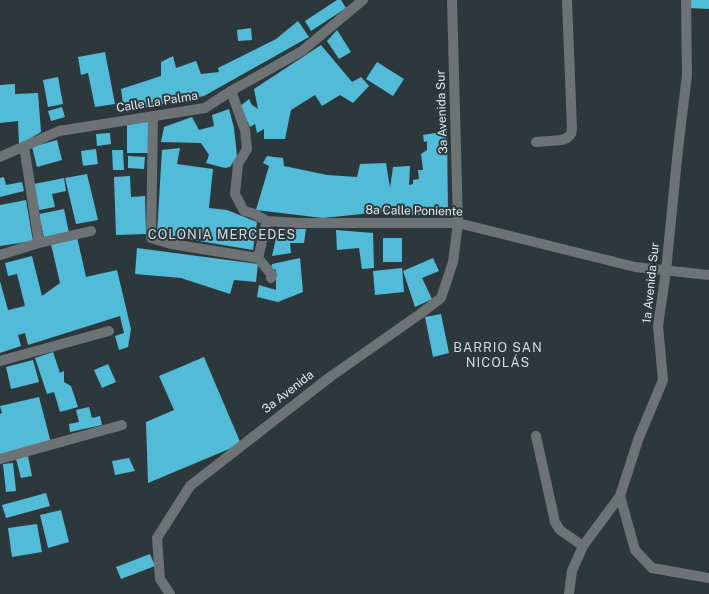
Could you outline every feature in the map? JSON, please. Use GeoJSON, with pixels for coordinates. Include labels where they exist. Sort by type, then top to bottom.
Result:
{"type":"FeatureCollection","features":[{"type":"Feature","properties":{"kind":"street","name":"Calle La Palma"},"geometry":{"type":"LineString","coordinates":[[0,157],[58,131],[114,121],[153,117],[205,108],[231,91],[302,51],[362,0]]}},
{"type":"Feature","properties":{"kind":"street","name":"3a Avenida Sur"},"geometry":{"type":"LineString","coordinates":[[452,0],[458,223]]}},
{"type":"Feature","properties":{"kind":"street"},"geometry":{"type":"LineString","coordinates":[[536,142],[562,140],[571,134],[567,0]]}},
{"type":"Feature","properties":{"kind":"street","name":"1a Avenida Sur"},"geometry":{"type":"LineString","coordinates":[[620,496],[638,440],[663,380],[658,326],[666,271],[687,75],[686,0]]}},
{"type":"Feature","properties":{"kind":"street","name":"8a Calle Poniente"},"geometry":{"type":"LineString","coordinates":[[231,91],[245,130],[247,149],[238,164],[235,194],[244,211],[267,222],[458,223],[635,267],[709,275]]}},
{"type":"Feature","properties":{"kind":"street"},"geometry":{"type":"LineString","coordinates":[[153,117],[152,238],[171,244],[258,258],[272,275],[271,278]]}},
{"type":"Feature","properties":{"kind":"street"},"geometry":{"type":"LineString","coordinates":[[24,146],[39,243]]}},
{"type":"Feature","properties":{"kind":"street"},"geometry":{"type":"LineString","coordinates":[[258,258],[267,222]]}},
{"type":"Feature","properties":{"kind":"street","name":"3a Avenida"},"geometry":{"type":"LineString","coordinates":[[170,594],[160,579],[157,538],[190,486],[330,376],[441,298],[453,262],[458,223]]}},
{"type":"Feature","properties":{"kind":"street"},"geometry":{"type":"LineString","coordinates":[[0,255],[39,243],[91,231]]}},
{"type":"Feature","properties":{"kind":"street"},"geometry":{"type":"LineString","coordinates":[[0,361],[109,331]]}},
{"type":"Feature","properties":{"kind":"street"},"geometry":{"type":"LineString","coordinates":[[0,459],[122,425]]}},
{"type":"Feature","properties":{"kind":"street"},"geometry":{"type":"LineString","coordinates":[[536,436],[555,522],[560,530],[583,546]]}},
{"type":"Feature","properties":{"kind":"street"},"geometry":{"type":"LineString","coordinates":[[569,594],[572,571],[583,546],[620,496]]}},
{"type":"Feature","properties":{"kind":"street"},"geometry":{"type":"LineString","coordinates":[[620,496],[635,550],[652,568],[709,578]]}},
{"type":"Feature","properties":{"kind":"building"},"geometry":{"type":"Polygon","coordinates":[[[337,0],[341,0],[346,8],[311,31],[305,21],[337,0]]]}},
{"type":"Feature","properties":{"kind":"building"},"geometry":{"type":"Polygon","coordinates":[[[688,0],[709,0],[709,9],[688,8],[688,0]]]}},
{"type":"Feature","properties":{"kind":"building"},"geometry":{"type":"Polygon","coordinates":[[[298,21],[309,37],[204,96],[124,112],[121,89],[161,76],[161,62],[173,56],[176,68],[196,61],[201,74],[219,72],[218,68],[276,39],[298,21]]]}},
{"type":"Feature","properties":{"kind":"building"},"geometry":{"type":"Polygon","coordinates":[[[251,28],[252,40],[238,41],[237,30],[251,28]]]}},
{"type":"Feature","properties":{"kind":"building"},"geometry":{"type":"Polygon","coordinates":[[[337,30],[351,52],[339,59],[327,41],[337,30]]]}},
{"type":"Feature","properties":{"kind":"building"},"geometry":{"type":"Polygon","coordinates":[[[321,45],[352,82],[361,77],[369,86],[353,103],[340,95],[322,106],[315,95],[291,110],[285,139],[264,139],[264,129],[257,133],[255,124],[250,127],[240,106],[249,99],[252,105],[258,109],[254,89],[321,45]]]}},
{"type":"Feature","properties":{"kind":"building"},"geometry":{"type":"Polygon","coordinates":[[[105,52],[115,104],[95,107],[88,73],[81,75],[78,57],[105,52]]]}},
{"type":"Feature","properties":{"kind":"building"},"geometry":{"type":"Polygon","coordinates":[[[377,62],[404,79],[393,96],[366,79],[377,62]]]}},
{"type":"Feature","properties":{"kind":"building"},"geometry":{"type":"Polygon","coordinates":[[[58,77],[63,104],[48,107],[43,80],[58,77]]]}},
{"type":"Feature","properties":{"kind":"building"},"geometry":{"type":"Polygon","coordinates":[[[15,84],[15,94],[38,93],[41,132],[19,145],[18,121],[0,123],[0,85],[15,84]]]}},
{"type":"Feature","properties":{"kind":"building"},"geometry":{"type":"Polygon","coordinates":[[[62,107],[65,117],[51,121],[48,111],[62,107]]]}},
{"type":"Feature","properties":{"kind":"building"},"geometry":{"type":"Polygon","coordinates":[[[229,109],[234,128],[237,156],[230,167],[225,168],[206,163],[209,155],[201,143],[161,142],[164,127],[192,117],[199,130],[214,126],[212,115],[229,109]]]}},
{"type":"Feature","properties":{"kind":"building"},"geometry":{"type":"Polygon","coordinates":[[[127,122],[148,122],[148,153],[127,153],[127,122]]]}},
{"type":"Feature","properties":{"kind":"building"},"geometry":{"type":"Polygon","coordinates":[[[447,131],[448,214],[400,215],[401,210],[323,218],[256,210],[269,166],[263,163],[267,156],[283,158],[284,166],[327,175],[357,177],[360,164],[386,163],[390,188],[393,167],[410,166],[409,185],[413,184],[413,180],[419,179],[418,170],[423,170],[421,154],[427,150],[427,141],[424,142],[423,135],[447,131]]]}},
{"type":"Feature","properties":{"kind":"building"},"geometry":{"type":"Polygon","coordinates":[[[110,133],[111,144],[97,146],[96,134],[110,133]]]}},
{"type":"Feature","properties":{"kind":"building"},"geometry":{"type":"Polygon","coordinates":[[[57,140],[62,160],[37,167],[32,147],[57,140]]]}},
{"type":"Feature","properties":{"kind":"building"},"geometry":{"type":"Polygon","coordinates":[[[180,148],[177,164],[213,169],[209,208],[227,210],[257,222],[253,250],[157,234],[162,150],[180,148]]]}},
{"type":"Feature","properties":{"kind":"building"},"geometry":{"type":"Polygon","coordinates":[[[96,149],[98,164],[83,166],[81,151],[96,149]]]}},
{"type":"Feature","properties":{"kind":"building"},"geometry":{"type":"Polygon","coordinates":[[[112,150],[123,150],[124,170],[113,170],[112,150]]]}},
{"type":"Feature","properties":{"kind":"building"},"geometry":{"type":"Polygon","coordinates":[[[128,156],[145,157],[144,169],[128,168],[128,156]]]}},
{"type":"Feature","properties":{"kind":"building"},"geometry":{"type":"Polygon","coordinates":[[[87,174],[98,220],[76,224],[65,178],[87,174]]]}},
{"type":"Feature","properties":{"kind":"building"},"geometry":{"type":"Polygon","coordinates":[[[130,176],[131,197],[145,196],[146,234],[116,235],[114,177],[130,176]]]}},
{"type":"Feature","properties":{"kind":"building"},"geometry":{"type":"Polygon","coordinates":[[[4,177],[6,185],[22,182],[24,191],[0,197],[0,178],[4,177]]]}},
{"type":"Feature","properties":{"kind":"building"},"geometry":{"type":"Polygon","coordinates":[[[64,178],[66,191],[52,194],[55,207],[39,210],[34,184],[64,178]]]}},
{"type":"Feature","properties":{"kind":"building"},"geometry":{"type":"Polygon","coordinates":[[[26,200],[33,241],[0,246],[0,205],[26,200]]]}},
{"type":"Feature","properties":{"kind":"building"},"geometry":{"type":"Polygon","coordinates":[[[64,209],[69,233],[44,238],[39,214],[64,209]]]}},
{"type":"Feature","properties":{"kind":"building"},"geometry":{"type":"Polygon","coordinates":[[[278,229],[306,229],[304,243],[290,243],[291,253],[272,256],[278,229]]]}},
{"type":"Feature","properties":{"kind":"building"},"geometry":{"type":"Polygon","coordinates":[[[336,230],[373,233],[374,268],[362,269],[359,248],[337,250],[336,230]]]}},
{"type":"Feature","properties":{"kind":"building"},"geometry":{"type":"Polygon","coordinates":[[[77,237],[86,277],[117,270],[131,329],[128,347],[119,350],[115,336],[124,333],[120,316],[28,345],[25,333],[18,335],[21,346],[0,353],[0,281],[8,310],[25,306],[17,274],[8,276],[5,263],[32,256],[42,296],[60,283],[51,244],[77,237]]]}},
{"type":"Feature","properties":{"kind":"building"},"geometry":{"type":"Polygon","coordinates":[[[383,238],[402,238],[402,262],[383,262],[383,238]]]}},
{"type":"Feature","properties":{"kind":"building"},"geometry":{"type":"Polygon","coordinates":[[[137,248],[258,264],[256,282],[234,280],[230,294],[181,278],[135,274],[137,248]]]}},
{"type":"Feature","properties":{"kind":"building"},"geometry":{"type":"Polygon","coordinates":[[[300,258],[303,292],[278,302],[257,297],[259,285],[276,290],[276,270],[271,268],[272,264],[300,258]]]}},
{"type":"Feature","properties":{"kind":"building"},"geometry":{"type":"Polygon","coordinates":[[[433,258],[439,271],[422,278],[432,299],[415,307],[403,271],[433,258]]]}},
{"type":"Feature","properties":{"kind":"building"},"geometry":{"type":"Polygon","coordinates":[[[402,268],[404,292],[375,295],[373,271],[402,268]]]}},
{"type":"Feature","properties":{"kind":"building"},"geometry":{"type":"Polygon","coordinates":[[[441,314],[449,353],[433,357],[425,317],[441,314]]]}},
{"type":"Feature","properties":{"kind":"building"},"geometry":{"type":"Polygon","coordinates":[[[53,352],[60,373],[64,371],[64,382],[71,386],[78,407],[60,412],[54,392],[47,394],[35,358],[53,352]]]}},
{"type":"Feature","properties":{"kind":"building"},"geometry":{"type":"Polygon","coordinates":[[[204,357],[241,444],[148,483],[146,422],[174,410],[159,376],[204,357]]]}},
{"type":"Feature","properties":{"kind":"building"},"geometry":{"type":"Polygon","coordinates":[[[33,360],[39,382],[11,389],[6,367],[33,360]]]}},
{"type":"Feature","properties":{"kind":"building"},"geometry":{"type":"Polygon","coordinates":[[[108,364],[116,382],[102,388],[94,370],[108,364]]]}},
{"type":"Feature","properties":{"kind":"building"},"geometry":{"type":"Polygon","coordinates":[[[39,397],[51,443],[0,456],[0,414],[2,413],[0,406],[39,397]]]}},
{"type":"Feature","properties":{"kind":"building"},"geometry":{"type":"Polygon","coordinates":[[[89,407],[92,418],[100,416],[102,425],[70,432],[69,424],[79,422],[76,410],[89,407]]]}},
{"type":"Feature","properties":{"kind":"building"},"geometry":{"type":"Polygon","coordinates":[[[28,456],[32,476],[21,478],[16,459],[28,456]]]}},
{"type":"Feature","properties":{"kind":"building"},"geometry":{"type":"Polygon","coordinates":[[[129,458],[135,471],[115,475],[112,461],[129,458]]]}},
{"type":"Feature","properties":{"kind":"building"},"geometry":{"type":"Polygon","coordinates":[[[13,463],[16,491],[6,492],[3,464],[13,463]]]}},
{"type":"Feature","properties":{"kind":"building"},"geometry":{"type":"Polygon","coordinates":[[[46,493],[50,506],[6,518],[2,505],[46,493]]]}},
{"type":"Feature","properties":{"kind":"building"},"geometry":{"type":"Polygon","coordinates":[[[61,510],[69,542],[48,548],[40,515],[61,510]]]}},
{"type":"Feature","properties":{"kind":"building"},"geometry":{"type":"Polygon","coordinates":[[[37,524],[42,552],[12,557],[8,528],[37,524]]]}},
{"type":"Feature","properties":{"kind":"building"},"geometry":{"type":"Polygon","coordinates":[[[150,554],[155,566],[121,579],[116,567],[150,554]]]}},
{"type":"Feature","properties":{"kind":"district","name":"COLONIA MERCEDES"},"geometry":{"type":"Point","coordinates":[222,235]}},
{"type":"Feature","properties":{"kind":"district","name":"BARRIO SAN NICOLÁS"},"geometry":{"type":"Point","coordinates":[498,356]}}]}
